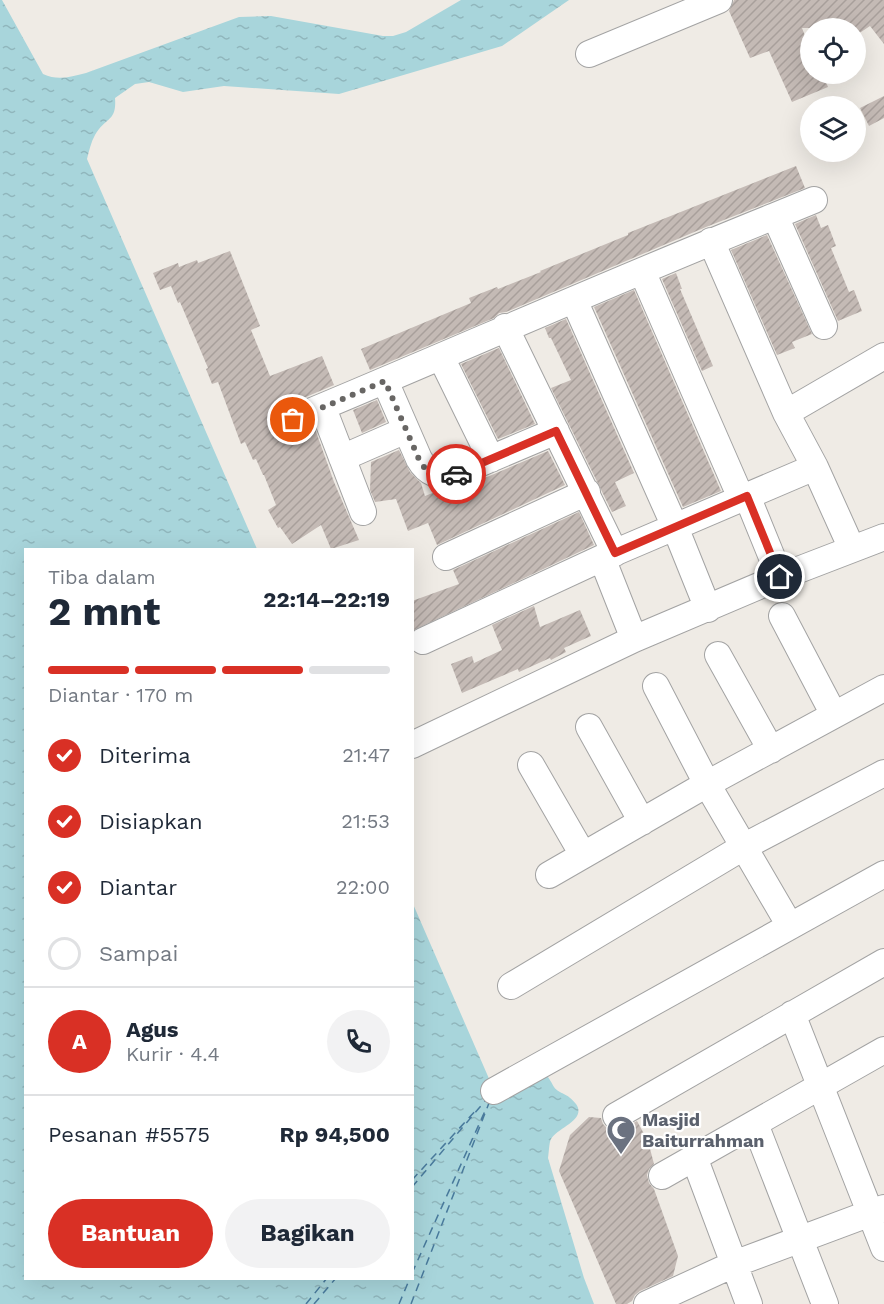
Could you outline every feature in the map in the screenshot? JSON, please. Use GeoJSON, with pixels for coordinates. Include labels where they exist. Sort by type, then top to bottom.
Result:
{"type":"FeatureCollection","features":[{"type":"Feature","properties":{"kind":"street"},"geometry":{"type":"LineString","coordinates":[[589,54],[719,0]]}},
{"type":"Feature","properties":{"kind":"street"},"geometry":{"type":"LineString","coordinates":[[293,420],[505,327],[814,200]]}},
{"type":"Feature","properties":{"kind":"street"},"geometry":{"type":"LineString","coordinates":[[775,216],[824,326]]}},
{"type":"Feature","properties":{"kind":"street"},"geometry":{"type":"LineString","coordinates":[[711,241],[786,413],[815,467],[852,549]]}},
{"type":"Feature","properties":{"kind":"street"},"geometry":{"type":"LineString","coordinates":[[642,271],[780,577]]}},
{"type":"Feature","properties":{"kind":"street"},"geometry":{"type":"LineString","coordinates":[[574,300],[675,527],[708,609]]}},
{"type":"Feature","properties":{"kind":"street"},"geometry":{"type":"LineString","coordinates":[[505,327],[587,492],[634,639]]}},
{"type":"Feature","properties":{"kind":"street"},"geometry":{"type":"LineString","coordinates":[[786,413],[884,356]]}},
{"type":"Feature","properties":{"kind":"street"},"geometry":{"type":"LineString","coordinates":[[441,357],[491,459]]}},
{"type":"Feature","properties":{"kind":"street"},"geometry":{"type":"LineString","coordinates":[[385,381],[421,464],[431,473],[445,477],[556,431]]}},
{"type":"Feature","properties":{"kind":"street"},"geometry":{"type":"LineString","coordinates":[[326,416],[363,512]]}},
{"type":"Feature","properties":{"kind":"street"},"geometry":{"type":"LineString","coordinates":[[342,458],[406,430]]}},
{"type":"Feature","properties":{"kind":"street"},"geometry":{"type":"LineString","coordinates":[[423,641],[609,556],[815,467]]}},
{"type":"Feature","properties":{"kind":"street"},"geometry":{"type":"LineString","coordinates":[[446,557],[587,492]]}},
{"type":"Feature","properties":{"kind":"street"},"geometry":{"type":"LineString","coordinates":[[414,744],[634,639],[780,577],[884,537]]}},
{"type":"Feature","properties":{"kind":"street"},"geometry":{"type":"LineString","coordinates":[[782,616],[834,716]]}},
{"type":"Feature","properties":{"kind":"street"},"geometry":{"type":"LineString","coordinates":[[718,656],[771,750]]}},
{"type":"Feature","properties":{"kind":"street"},"geometry":{"type":"LineString","coordinates":[[656,686],[707,784],[790,926]]}},
{"type":"Feature","properties":{"kind":"street"},"geometry":{"type":"LineString","coordinates":[[549,876],[707,784],[884,688]]}},
{"type":"Feature","properties":{"kind":"street"},"geometry":{"type":"LineString","coordinates":[[589,727],[642,822]]}},
{"type":"Feature","properties":{"kind":"street"},"geometry":{"type":"LineString","coordinates":[[531,765],[583,855]]}},
{"type":"Feature","properties":{"kind":"street"},"geometry":{"type":"LineString","coordinates":[[512,986],[745,846],[884,772]]}},
{"type":"Feature","properties":{"kind":"street"},"geometry":{"type":"LineString","coordinates":[[494,1091],[884,874]]}},
{"type":"Feature","properties":{"kind":"street"},"geometry":{"type":"LineString","coordinates":[[616,1116],[884,963]]}},
{"type":"Feature","properties":{"kind":"street"},"geometry":{"type":"LineString","coordinates":[[792,1014],[819,1086],[878,1211],[884,1248]]}},
{"type":"Feature","properties":{"kind":"street"},"geometry":{"type":"LineString","coordinates":[[662,1176],[884,1050]]}},
{"type":"Feature","properties":{"kind":"street"},"geometry":{"type":"LineString","coordinates":[[755,1124],[825,1304]]}},
{"type":"Feature","properties":{"kind":"street"},"geometry":{"type":"LineString","coordinates":[[694,1158],[749,1304]]}},
{"type":"Feature","properties":{"kind":"street"},"geometry":{"type":"LineString","coordinates":[[647,1304],[734,1264],[878,1211]]}},
{"type":"Feature","properties":{"kind":"water"},"geometry":{"type":"Polygon","coordinates":[[[0,0],[43,74],[59,78],[86,73],[239,17],[271,16],[393,36],[406,32],[461,0],[569,0],[502,46],[339,94],[224,86],[183,92],[149,82],[135,84],[115,98],[112,116],[99,129],[92,141],[87,159],[257,548],[24,548],[24,1280],[414,1280],[414,906],[497,1097],[546,1075],[556,1090],[570,1097],[576,1104],[578,1115],[551,1139],[548,1158],[594,1304],[0,1304],[0,0]]]}},
{"type":"Feature","properties":{"kind":"building"},"geometry":{"type":"Polygon","coordinates":[[[734,0],[884,0],[884,44],[870,26],[866,29],[866,18],[800,18],[800,84],[827,84],[828,87],[806,96],[800,96],[800,99],[792,102],[769,51],[750,58],[729,11],[734,0]]]}},
{"type":"Feature","properties":{"kind":"building"},"geometry":{"type":"Polygon","coordinates":[[[884,96],[884,118],[869,126],[866,120],[866,105],[884,96]]]}},
{"type":"Feature","properties":{"kind":"building"},"geometry":{"type":"Polygon","coordinates":[[[796,166],[805,188],[499,313],[494,318],[370,370],[361,349],[471,303],[469,298],[541,272],[628,235],[628,233],[796,166]]]}},
{"type":"Feature","properties":{"kind":"building"},"geometry":{"type":"Polygon","coordinates":[[[816,215],[821,228],[828,225],[836,246],[831,248],[849,292],[854,290],[862,311],[838,321],[795,224],[816,215]]]}},
{"type":"Feature","properties":{"kind":"building"},"geometry":{"type":"Polygon","coordinates":[[[767,235],[812,334],[792,342],[795,348],[777,355],[731,250],[767,235]]]}},
{"type":"Feature","properties":{"kind":"building"},"geometry":{"type":"Polygon","coordinates":[[[230,251],[260,326],[251,330],[270,376],[322,356],[334,385],[287,405],[278,417],[279,424],[284,431],[292,434],[314,426],[334,482],[359,540],[331,548],[321,525],[292,544],[280,527],[278,528],[268,510],[276,505],[264,475],[256,459],[253,460],[245,442],[241,444],[218,382],[212,384],[206,369],[208,368],[180,302],[178,303],[171,286],[160,290],[153,273],[178,263],[179,267],[197,260],[198,263],[230,251]]]}},
{"type":"Feature","properties":{"kind":"building"},"geometry":{"type":"Polygon","coordinates":[[[676,273],[682,289],[680,289],[713,366],[702,371],[662,279],[676,273]]]}},
{"type":"Feature","properties":{"kind":"building"},"geometry":{"type":"Polygon","coordinates":[[[634,290],[721,491],[683,507],[594,307],[634,290]]]}},
{"type":"Feature","properties":{"kind":"building"},"geometry":{"type":"Polygon","coordinates":[[[566,319],[634,473],[615,482],[626,506],[612,512],[551,388],[571,380],[545,328],[566,319]]]}},
{"type":"Feature","properties":{"kind":"building"},"geometry":{"type":"Polygon","coordinates":[[[499,348],[535,424],[498,439],[461,364],[499,348]]]}},
{"type":"Feature","properties":{"kind":"building"},"geometry":{"type":"Polygon","coordinates":[[[377,400],[386,422],[362,433],[353,410],[377,400]]]}},
{"type":"Feature","properties":{"kind":"building"},"geometry":{"type":"Polygon","coordinates":[[[399,450],[410,472],[421,483],[425,496],[440,490],[461,488],[548,451],[565,485],[437,545],[428,523],[408,531],[396,499],[375,502],[370,490],[371,462],[399,450]]]}},
{"type":"Feature","properties":{"kind":"building"},"geometry":{"type":"Polygon","coordinates":[[[579,512],[594,545],[414,630],[414,600],[459,584],[453,570],[579,512]]]}},
{"type":"Feature","properties":{"kind":"building"},"geometry":{"type":"Polygon","coordinates":[[[534,606],[540,627],[580,610],[591,636],[564,648],[566,652],[551,660],[550,658],[519,672],[518,669],[462,693],[451,664],[472,656],[474,663],[502,650],[492,625],[534,606]]]}},
{"type":"Feature","properties":{"kind":"building"},"geometry":{"type":"Polygon","coordinates":[[[589,1117],[601,1118],[608,1129],[615,1131],[637,1121],[648,1141],[654,1164],[647,1175],[649,1183],[654,1189],[678,1256],[673,1276],[640,1291],[627,1304],[616,1304],[559,1171],[570,1135],[589,1117]]]}},
{"type":"Feature","properties":{"kind":"ferry route"},"geometry":{"type":"LineString","coordinates":[[414,1185],[485,1101]]}},
{"type":"Feature","properties":{"kind":"ferry route"},"geometry":{"type":"LineString","coordinates":[[411,1304],[489,1103]]}},
{"type":"Feature","properties":{"kind":"ferry route"},"geometry":{"type":"LineString","coordinates":[[414,1178],[477,1109]]}},
{"type":"Feature","properties":{"kind":"ferry route"},"geometry":{"type":"LineString","coordinates":[[414,1269],[485,1111]]}},
{"type":"Feature","properties":{"kind":"ferry route"},"geometry":{"type":"LineString","coordinates":[[306,1304],[325,1280]]}},
{"type":"Feature","properties":{"kind":"ferry route"},"geometry":{"type":"LineString","coordinates":[[314,1304],[334,1280]]}},
{"type":"Feature","properties":{"kind":"ferry route"},"geometry":{"type":"LineString","coordinates":[[399,1304],[409,1280]]}},
{"type":"Feature","properties":{"kind":"way so far"},"geometry":{"type":"LineString","coordinates":[[293,420],[385,381],[421,464],[431,473],[445,477],[456,474]]}},
{"type":"Feature","properties":{"kind":"place","name":"Masjid Baiturrahman"},"geometry":{"type":"Point","coordinates":[621,1156]}},
{"type":"Feature","properties":{"kind":"route"},"geometry":{"type":"LineString","coordinates":[[456,474],[556,431],[615,553],[747,496],[780,577]]}}]}
